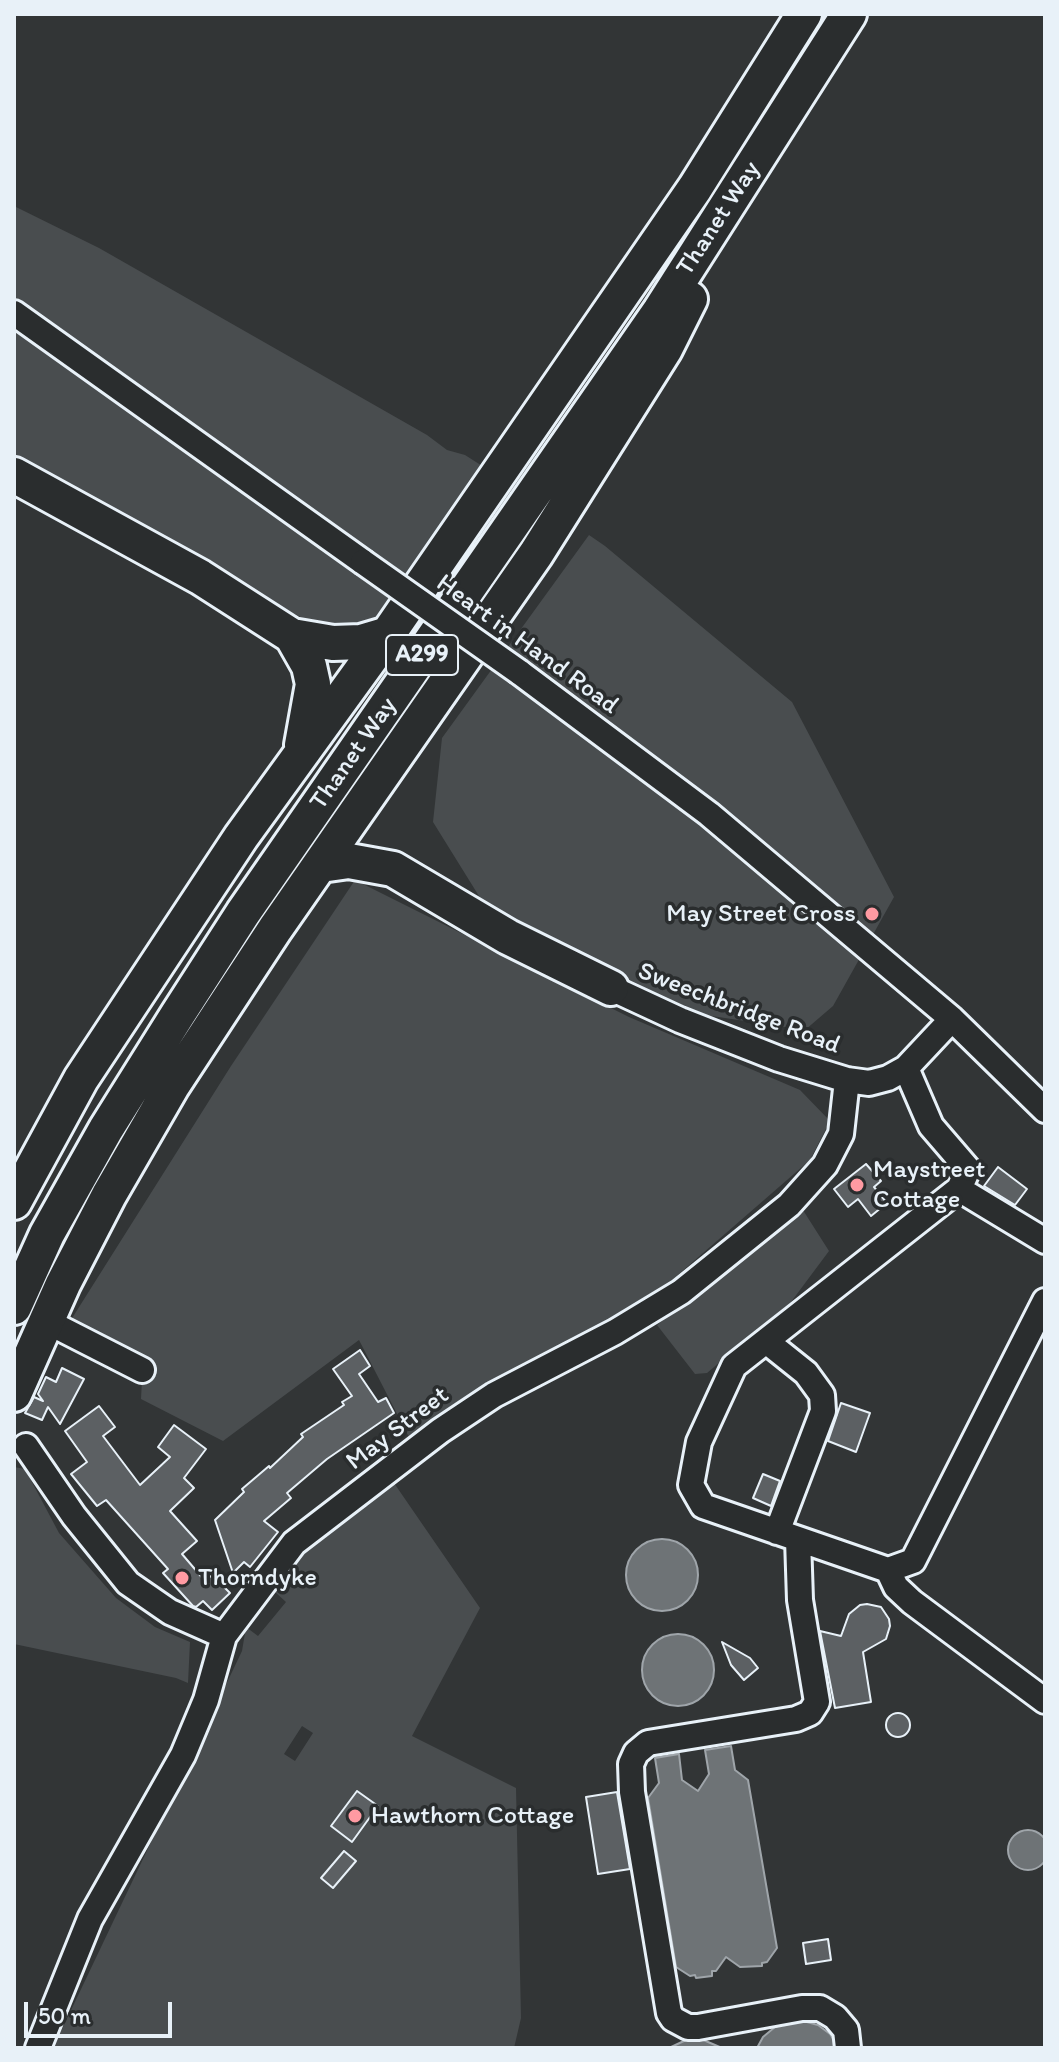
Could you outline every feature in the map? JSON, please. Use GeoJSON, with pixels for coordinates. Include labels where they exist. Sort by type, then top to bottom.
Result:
{"type":"FeatureCollection","features":[{"type":"Feature","properties":{"kind":"highway","name":"Thanet Way"},"geometry":{"type":"LineString","coordinates":[[14,1202],[81,1079],[241,837],[388,634],[695,188],[804,14]]}},
{"type":"Feature","properties":{"kind":"highway","name":"Thanet Way"},"geometry":{"type":"LineString","coordinates":[[14,1307],[47,1234],[99,1142],[202,976],[660,311],[849,14]]}},
{"type":"Feature","properties":{"kind":"highway"},"geometry":{"type":"LineString","coordinates":[[14,1394],[46,1321],[109,1195],[172,1086],[536,554],[665,349],[770,141]]}},
{"type":"Feature","properties":{"kind":"highway"},"geometry":{"type":"LineString","coordinates":[[14,475],[200,577],[292,636],[333,643],[361,642],[388,634]]}},
{"type":"Feature","properties":{"kind":"highway"},"geometry":{"type":"LineString","coordinates":[[292,636],[309,666],[313,684],[299,757]]}},
{"type":"Feature","properties":{"kind":"highway"},"geometry":{"type":"LineString","coordinates":[[364,802],[368,829],[393,869]]}},
{"type":"Feature","properties":{"kind":"highway"},"geometry":{"type":"LineString","coordinates":[[321,865],[349,861],[393,869],[508,937],[611,988]]}},
{"type":"Feature","properties":{"kind":"street","name":"Heart in Hand Road"},"geometry":{"type":"LineString","coordinates":[[14,313],[519,672],[709,814],[952,1019],[1045,1110]]}},
{"type":"Feature","properties":{"kind":"street","name":"Sweechbridge Road"},"geometry":{"type":"LineString","coordinates":[[611,988],[680,1020],[779,1059],[847,1080]]}},
{"type":"Feature","properties":{"kind":"street"},"geometry":{"type":"LineString","coordinates":[[847,1080],[869,1083],[888,1078],[906,1068],[952,1019]]}},
{"type":"Feature","properties":{"kind":"street"},"geometry":{"type":"LineString","coordinates":[[906,1068],[931,1126],[968,1169],[959,1189],[734,1366],[699,1442],[691,1485],[703,1506],[888,1570],[913,1561],[1045,1301]]}},
{"type":"Feature","properties":{"kind":"street","name":"May Street"},"geometry":{"type":"LineString","coordinates":[[38,2048],[90,1919],[183,1755],[206,1700],[224,1636],[294,1543],[440,1431],[494,1395],[615,1332],[681,1292],[789,1205],[825,1165],[841,1134],[847,1080]]}},
{"type":"Feature","properties":{"kind":"street"},"geometry":{"type":"LineString","coordinates":[[959,1189],[1045,1241]]}},
{"type":"Feature","properties":{"kind":"street"},"geometry":{"type":"LineString","coordinates":[[46,1321],[142,1370]]}},
{"type":"Feature","properties":{"kind":"street"},"geometry":{"type":"LineString","coordinates":[[766,1341],[806,1373],[822,1395],[823,1411],[787,1536],[817,1702],[810,1713],[796,1719],[648,1743],[636,1753],[631,1764],[632,1792],[669,2013],[673,2019],[688,2027],[698,2027],[802,2008],[820,2008],[835,2017],[846,2030],[848,2048]]}},
{"type":"Feature","properties":{"kind":"street"},"geometry":{"type":"LineString","coordinates":[[26,1446],[74,1516],[128,1583],[170,1612],[224,1636]]}},
{"type":"Feature","properties":{"kind":"street"},"geometry":{"type":"LineString","coordinates":[[888,1570],[896,1587],[912,1602],[1045,1701]]}},
{"type":"Feature","properties":{"kind":"shaded area"},"geometry":{"type":"Polygon","coordinates":[[[14,206],[99,248],[427,435],[447,450],[465,455],[487,469],[368,633],[326,631],[14,461],[14,206]]]}},
{"type":"Feature","properties":{"kind":"shaded area"},"geometry":{"type":"Polygon","coordinates":[[[589,535],[792,702],[894,897],[833,1006],[805,1030],[705,1015],[617,976],[487,909],[433,822],[442,738],[589,535]]]}},
{"type":"Feature","properties":{"kind":"shaded area"},"geometry":{"type":"Polygon","coordinates":[[[355,880],[629,1017],[800,1090],[830,1121],[810,1160],[672,1280],[411,1441],[359,1340],[223,1441],[141,1399],[143,1360],[69,1323],[231,1066],[355,880]]]}},
{"type":"Feature","properties":{"kind":"shaded area"},"geometry":{"type":"Polygon","coordinates":[[[801,1207],[829,1251],[791,1302],[707,1373],[695,1374],[657,1325],[801,1207]]]}},
{"type":"Feature","properties":{"kind":"shaded area"},"geometry":{"type":"Polygon","coordinates":[[[14,1467],[25,1469],[59,1533],[116,1598],[155,1627],[190,1642],[188,1683],[14,1644],[14,1467]]]}},
{"type":"Feature","properties":{"kind":"shaded area"},"geometry":{"type":"Polygon","coordinates":[[[394,1483],[480,1608],[412,1736],[516,1788],[521,2018],[514,2048],[53,2048],[242,1651],[246,1627],[258,1636],[286,1602],[275,1592],[306,1546],[394,1483]],[[302,1726],[284,1754],[295,1761],[313,1733],[302,1726]],[[357,1791],[331,1825],[352,1841],[378,1806],[357,1791]],[[344,1851],[321,1878],[333,1888],[356,1862],[344,1851]]]}},
{"type":"Feature","properties":{"kind":"shaded area"},"geometry":{"type":"Polygon","coordinates":[[[662,1539],[682,1545],[692,1555],[698,1575],[692,1595],[682,1605],[662,1611],[642,1605],[632,1595],[626,1575],[632,1555],[642,1545],[662,1539]]]}},
{"type":"Feature","properties":{"kind":"shaded area"},"geometry":{"type":"Polygon","coordinates":[[[678,1634],[698,1640],[708,1650],[714,1670],[708,1690],[698,1700],[678,1706],[658,1700],[648,1690],[642,1670],[648,1650],[658,1640],[678,1634]]]}},
{"type":"Feature","properties":{"kind":"shaded area"},"geometry":{"type":"Polygon","coordinates":[[[731,1746],[735,1770],[748,1780],[777,1948],[762,1966],[740,1967],[726,1957],[716,1971],[712,1971],[712,1976],[696,1978],[676,1967],[648,1798],[659,1783],[655,1758],[679,1754],[682,1780],[698,1791],[709,1774],[705,1750],[731,1746]]]}},
{"type":"Feature","properties":{"kind":"shaded area"},"geometry":{"type":"Polygon","coordinates":[[[1028,1830],[1042,1836],[1048,1850],[1042,1864],[1028,1870],[1014,1864],[1008,1850],[1014,1836],[1028,1830]]]}},
{"type":"Feature","properties":{"kind":"shaded area"},"geometry":{"type":"Polygon","coordinates":[[[803,2021],[818,2025],[830,2034],[839,2048],[757,2048],[763,2037],[775,2027],[803,2021]]]}},
{"type":"Feature","properties":{"kind":"shaded area"},"geometry":{"type":"Polygon","coordinates":[[[701,2039],[722,2048],[669,2048],[686,2040],[701,2039]]]}},
{"type":"Feature","properties":{"kind":"building","name":"Maystreet Cottage"},"geometry":{"type":"Polygon","coordinates":[[[866,1164],[881,1181],[874,1187],[887,1203],[871,1216],[858,1199],[848,1207],[834,1189],[866,1164]]]}},
{"type":"Feature","properties":{"kind":"building"},"geometry":{"type":"Polygon","coordinates":[[[998,1167],[1027,1189],[1015,1205],[984,1186],[998,1167]]]}},
{"type":"Feature","properties":{"kind":"building"},"geometry":{"type":"Polygon","coordinates":[[[360,1350],[370,1366],[359,1374],[378,1402],[386,1398],[394,1413],[327,1459],[287,1493],[291,1498],[264,1521],[278,1532],[250,1567],[244,1562],[233,1573],[215,1520],[244,1492],[242,1489],[303,1437],[301,1434],[344,1405],[342,1402],[352,1396],[333,1369],[360,1350]]]}},
{"type":"Feature","properties":{"kind":"building"},"geometry":{"type":"Polygon","coordinates":[[[62,1368],[84,1379],[60,1424],[48,1407],[42,1420],[25,1413],[34,1397],[43,1401],[38,1394],[46,1377],[56,1382],[62,1368]]]}},
{"type":"Feature","properties":{"kind":"building"},"geometry":{"type":"Polygon","coordinates":[[[841,1403],[870,1413],[856,1452],[828,1441],[841,1403]]]}},
{"type":"Feature","properties":{"kind":"building"},"geometry":{"type":"Polygon","coordinates":[[[99,1406],[115,1427],[103,1436],[140,1485],[170,1457],[158,1447],[174,1425],[206,1449],[184,1478],[194,1488],[170,1511],[197,1541],[182,1554],[205,1581],[212,1575],[230,1593],[212,1610],[203,1601],[193,1606],[163,1573],[168,1569],[106,1500],[97,1506],[71,1474],[87,1462],[65,1431],[99,1406]]]}},
{"type":"Feature","properties":{"kind":"building"},"geometry":{"type":"Polygon","coordinates":[[[763,1474],[780,1481],[771,1506],[753,1498],[763,1474]]]}},
{"type":"Feature","properties":{"kind":"building"},"geometry":{"type":"Polygon","coordinates":[[[860,1605],[881,1607],[890,1626],[886,1639],[863,1652],[871,1702],[835,1708],[820,1631],[841,1636],[849,1614],[860,1605]]]}},
{"type":"Feature","properties":{"kind":"building"},"geometry":{"type":"Polygon","coordinates":[[[722,1642],[750,1658],[758,1668],[744,1680],[731,1665],[722,1642]]]}},
{"type":"Feature","properties":{"kind":"building"},"geometry":{"type":"Polygon","coordinates":[[[898,1713],[907,1716],[910,1725],[907,1734],[898,1737],[889,1734],[886,1725],[889,1716],[898,1713]]]}},
{"type":"Feature","properties":{"kind":"building","name":"Hawthorn Cottage"},"geometry":{"type":"Polygon","coordinates":[[[357,1791],[378,1806],[352,1842],[331,1826],[357,1791]]]}},
{"type":"Feature","properties":{"kind":"building"},"geometry":{"type":"Polygon","coordinates":[[[617,1792],[630,1869],[598,1874],[586,1797],[617,1792]]]}},
{"type":"Feature","properties":{"kind":"building"},"geometry":{"type":"Polygon","coordinates":[[[344,1851],[356,1861],[333,1888],[321,1878],[344,1851]]]}},
{"type":"Feature","properties":{"kind":"building"},"geometry":{"type":"Polygon","coordinates":[[[828,1939],[831,1960],[806,1964],[803,1943],[828,1939]]]}},
{"type":"Feature","properties":{"kind":"place","name":"May Street Cross"},"geometry":{"type":"Point","coordinates":[872,914]}},
{"type":"Feature","properties":{"kind":"place","name":"Maystreet Cottage"},"geometry":{"type":"Point","coordinates":[857,1185]}},
{"type":"Feature","properties":{"kind":"place","name":"Thorndyke"},"geometry":{"type":"Point","coordinates":[182,1578]}},
{"type":"Feature","properties":{"kind":"place","name":"Hawthorn Cottage"},"geometry":{"type":"Point","coordinates":[355,1816]}}]}
